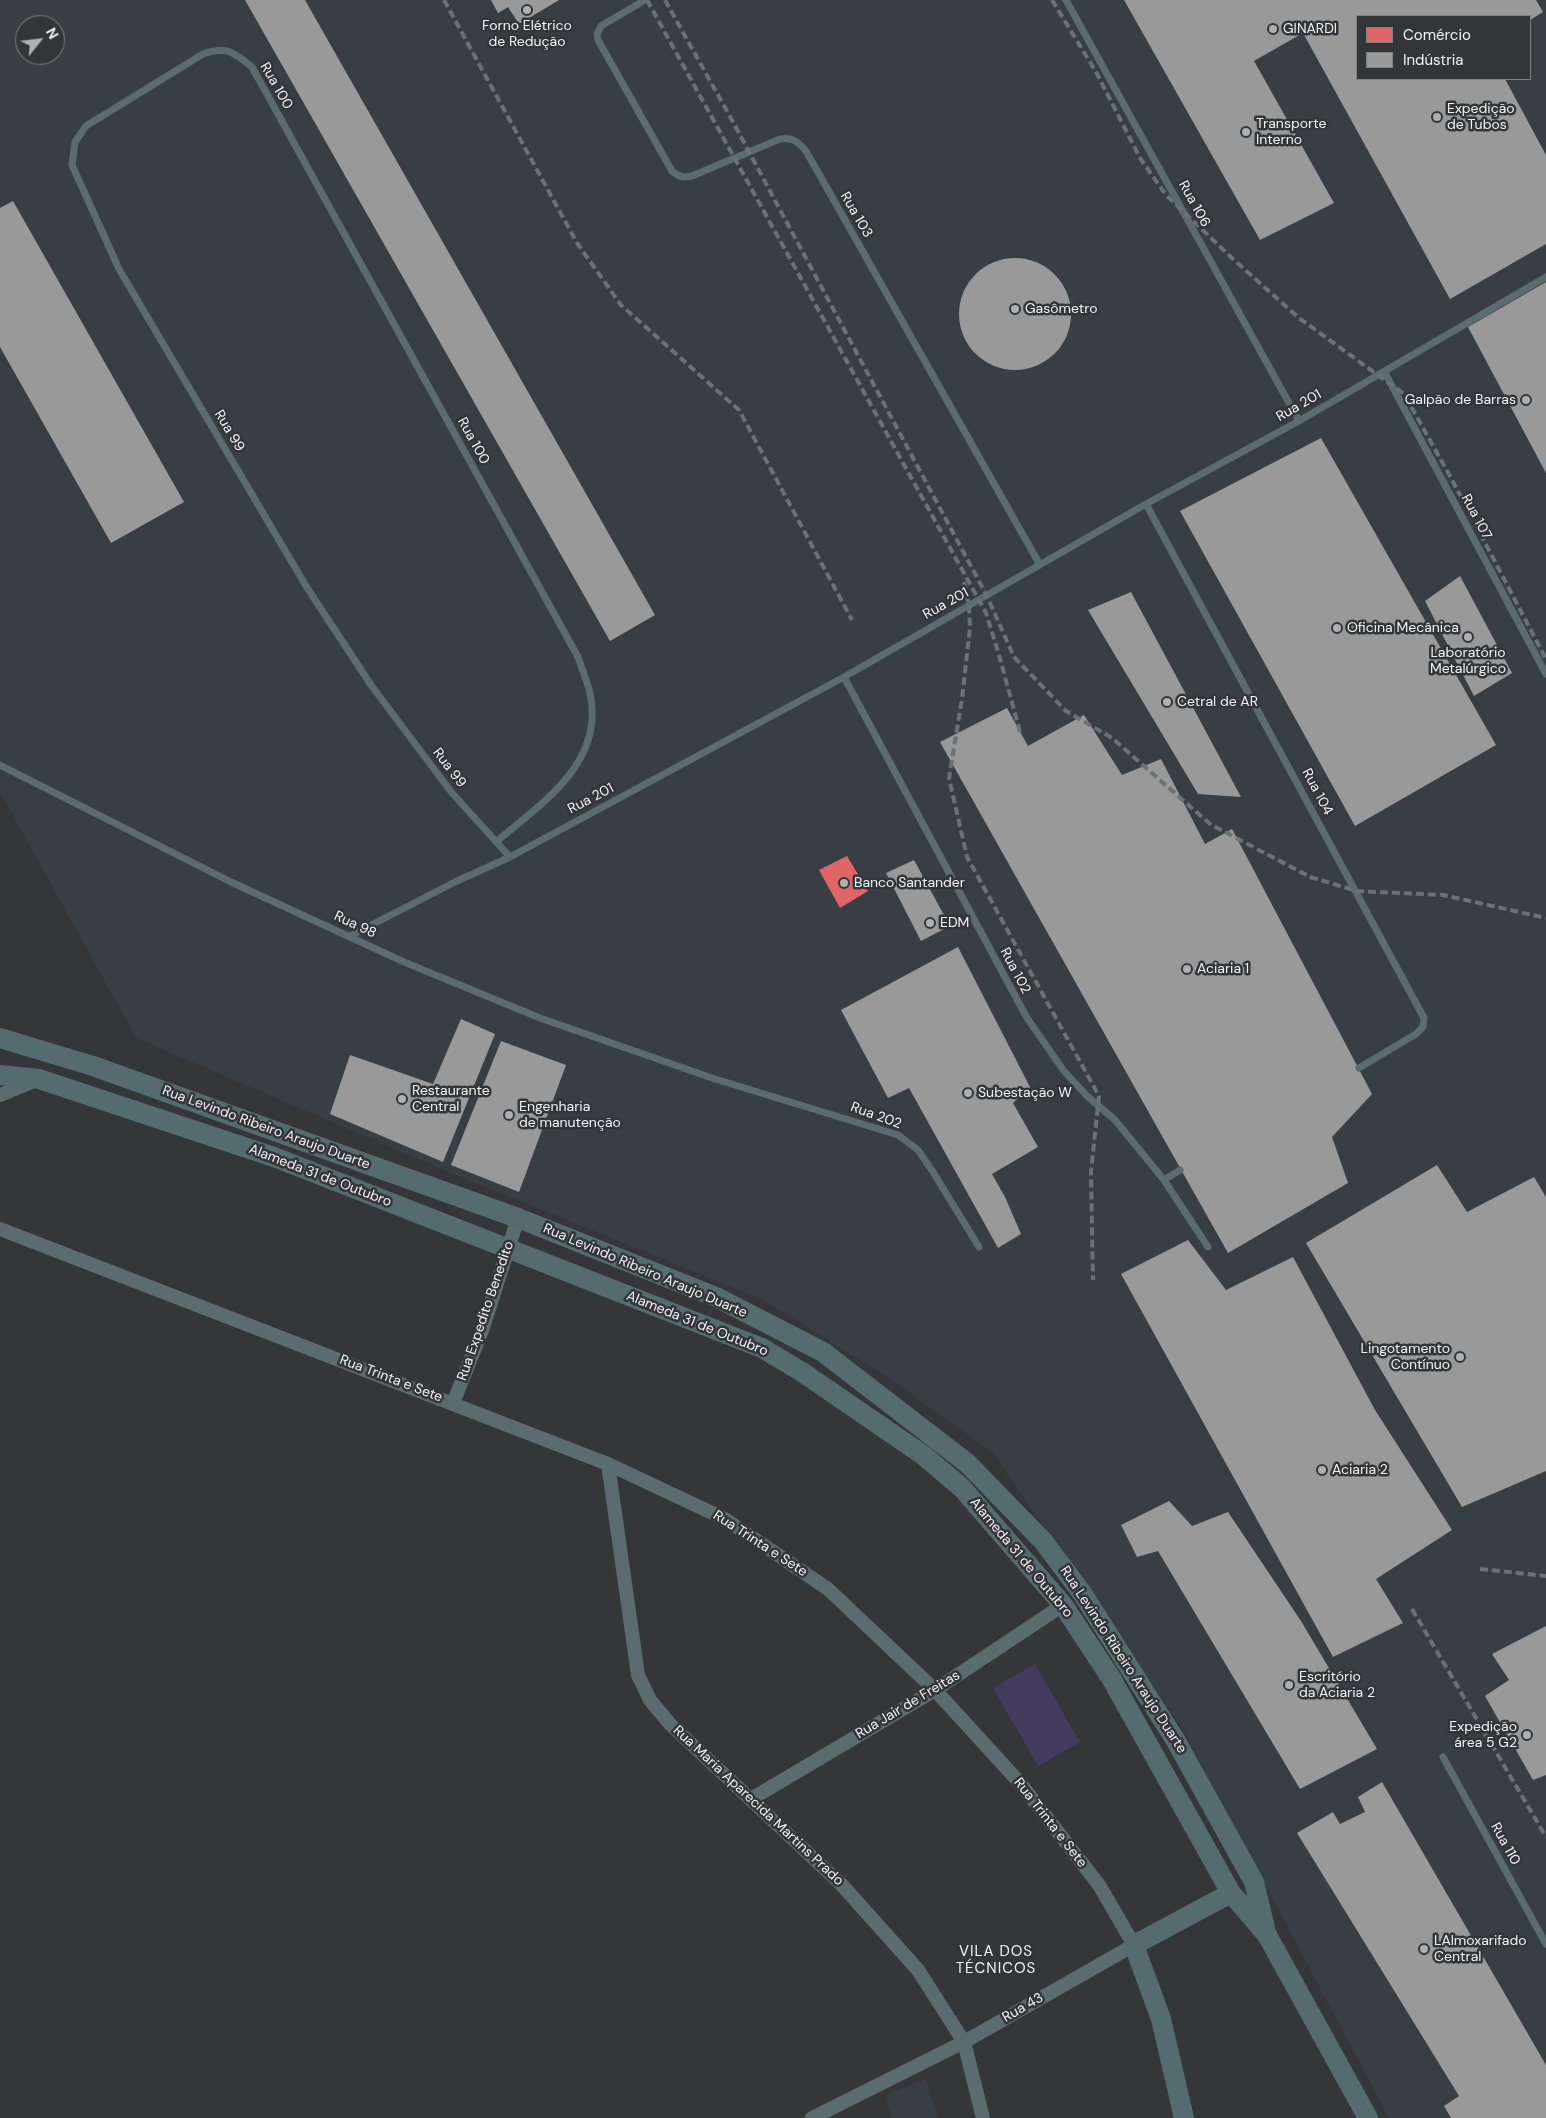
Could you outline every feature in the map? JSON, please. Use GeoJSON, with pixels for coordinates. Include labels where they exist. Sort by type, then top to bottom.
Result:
{"type":"FeatureCollection","features":[{"type":"Feature","properties":{"kind":"main road","name":"Rua Levindo Ribeiro Araujo Duarte"},"geometry":{"type":"LineString","coordinates":[[0,1038],[93,1066],[518,1218],[716,1298],[823,1352],[967,1463],[1043,1541],[1082,1592],[1176,1741],[1254,1882],[1267,1935]]}},
{"type":"Feature","properties":{"kind":"main road","name":"Alameda 31 de Outubro"},"geometry":{"type":"LineString","coordinates":[[0,1075],[39,1079],[274,1157],[762,1348],[802,1372],[923,1455],[962,1488],[1063,1605],[1111,1678],[1231,1894]]}},
{"type":"Feature","properties":{"kind":"main road"},"geometry":{"type":"LineString","coordinates":[[953,1480],[967,1463]]}},
{"type":"Feature","properties":{"kind":"main road","name":"Rua Levindo Ribeiro Araujo Duarte"},"geometry":{"type":"LineString","coordinates":[[1231,1894],[1267,1935],[1368,2118]]}},
{"type":"Feature","properties":{"kind":"main road","name":"Rua 43"},"geometry":{"type":"LineString","coordinates":[[1134,1945],[1231,1894]]}},
{"type":"Feature","properties":{"kind":"main road","name":"Rua Trinta e Sete"},"geometry":{"type":"LineString","coordinates":[[1134,1945],[1161,2019],[1184,2118]]}},
{"type":"Feature","properties":{"kind":"street"},"geometry":{"type":"LineString","coordinates":[[0,1095],[39,1079]]}},
{"type":"Feature","properties":{"kind":"street","name":"Rua Expedito Benedito"},"geometry":{"type":"LineString","coordinates":[[453,1403],[482,1331],[518,1218]]}},
{"type":"Feature","properties":{"kind":"street","name":"Rua Trinta e Sete"},"geometry":{"type":"LineString","coordinates":[[0,1229],[608,1464],[725,1519],[828,1589],[935,1690],[1020,1782],[1098,1886],[1134,1945]]}},
{"type":"Feature","properties":{"kind":"street","name":"Rua Maria Aparecida Martins Prado"},"geometry":{"type":"LineString","coordinates":[[608,1464],[638,1675],[650,1700],[670,1724],[841,1884],[918,1970],[964,2042],[983,2118]]}},
{"type":"Feature","properties":{"kind":"street","name":"Rua Jair de Freitas"},"geometry":{"type":"LineString","coordinates":[[750,1799],[935,1690],[1063,1605]]}},
{"type":"Feature","properties":{"kind":"street","name":"Rua 43"},"geometry":{"type":"LineString","coordinates":[[812,2118],[964,2042],[1134,1945]]}},
{"type":"Feature","properties":{"kind":"lane","name":"Rua 103"},"geometry":{"type":"LineString","coordinates":[[645,0],[601,26],[597,34],[598,40],[672,171],[678,176],[685,178],[780,139],[790,138],[797,141],[806,151],[1040,565]]}},
{"type":"Feature","properties":{"kind":"lane","name":"Rua 106"},"geometry":{"type":"LineString","coordinates":[[1066,0],[1299,421]]}},
{"type":"Feature","properties":{"kind":"lane","name":"Rua 99"},"geometry":{"type":"LineString","coordinates":[[226,50],[214,50],[203,54],[86,126],[75,142],[72,165],[119,269],[306,586],[377,693],[452,793],[510,857]]}},
{"type":"Feature","properties":{"kind":"lane","name":"Rua 100"},"geometry":{"type":"LineString","coordinates":[[226,50],[237,55],[252,67],[578,657],[590,694],[592,720],[584,755],[562,786],[496,842]]}},
{"type":"Feature","properties":{"kind":"lane","name":"Rua 201"},"geometry":{"type":"LineString","coordinates":[[350,936],[455,882],[510,857],[844,677],[1146,504],[1299,421],[1546,277]]}},
{"type":"Feature","properties":{"kind":"lane","name":"Rua 107"},"geometry":{"type":"LineString","coordinates":[[1384,371],[1546,674]]}},
{"type":"Feature","properties":{"kind":"lane","name":"Rua 104"},"geometry":{"type":"LineString","coordinates":[[1146,504],[1424,1018],[1423,1027],[1416,1034],[1359,1068]]}},
{"type":"Feature","properties":{"kind":"lane","name":"Rua 102"},"geometry":{"type":"LineString","coordinates":[[844,677],[1027,1018],[1064,1071],[1087,1096],[1115,1120],[1164,1180],[1208,1247]]}},
{"type":"Feature","properties":{"kind":"lane","name":"Rua 98"},"geometry":{"type":"LineString","coordinates":[[0,765],[231,882],[404,962],[540,1018],[712,1078]]}},
{"type":"Feature","properties":{"kind":"lane","name":"Rua 202"},"geometry":{"type":"LineString","coordinates":[[712,1078],[898,1135],[918,1150],[934,1172],[979,1247]]}},
{"type":"Feature","properties":{"kind":"lane"},"geometry":{"type":"LineString","coordinates":[[1164,1180],[1180,1170]]}},
{"type":"Feature","properties":{"kind":"lane","name":"Rua 110"},"geometry":{"type":"LineString","coordinates":[[1442,1757],[1546,1944]]}},
{"type":"Feature","properties":{"kind":"shaded area"},"geometry":{"type":"Polygon","coordinates":[[[0,0],[1546,0],[1546,2118],[1389,2118],[1180,1725],[993,1453],[892,1380],[764,1300],[444,1170],[136,1038],[0,792],[0,0]]]}},
{"type":"Feature","properties":{"kind":"shaded area"},"geometry":{"type":"Polygon","coordinates":[[[1035,1664],[1080,1742],[1038,1766],[993,1688],[1035,1664]]]}},
{"type":"Feature","properties":{"kind":"shaded area"},"geometry":{"type":"Polygon","coordinates":[[[926,2079],[938,2118],[892,2118],[885,2095],[926,2079]]]}},
{"type":"Feature","properties":{"kind":"building: Comércio","name":"Banco Santander"},"geometry":{"type":"Polygon","coordinates":[[[847,856],[868,891],[840,908],[819,870],[847,856]]]}},
{"type":"Feature","properties":{"kind":"building: Indústria"},"geometry":{"type":"Polygon","coordinates":[[[245,0],[305,0],[655,615],[610,641],[245,0]]]}},
{"type":"Feature","properties":{"kind":"building: Indústria","name":"Forno Elétrico de Redução"},"geometry":{"type":"Polygon","coordinates":[[[491,0],[559,0],[519,24],[508,7],[498,13],[491,0]]]}},
{"type":"Feature","properties":{"kind":"building: Indústria"},"geometry":{"type":"Polygon","coordinates":[[[1124,0],[1536,0],[1543,12],[1531,19],[1531,15],[1356,15],[1356,80],[1506,80],[1546,155],[1546,244],[1450,299],[1303,33],[1254,61],[1334,203],[1260,240],[1124,0]]]}},
{"type":"Feature","properties":{"kind":"building: Indústria"},"geometry":{"type":"Polygon","coordinates":[[[13,201],[184,502],[111,543],[0,347],[0,208],[13,201]]]}},
{"type":"Feature","properties":{"kind":"building: Indústria","name":"Gasômetro"},"geometry":{"type":"Polygon","coordinates":[[[1015,258],[1037,262],[1055,274],[1067,292],[1071,314],[1067,336],[1055,354],[1037,366],[1015,370],[993,366],[975,354],[963,336],[959,314],[963,292],[975,274],[993,262],[1015,258]]]}},
{"type":"Feature","properties":{"kind":"building: Indústria","name":"Galpão de Barras"},"geometry":{"type":"Polygon","coordinates":[[[1546,282],[1546,473],[1468,327],[1546,282]]]}},
{"type":"Feature","properties":{"kind":"building: Indústria","name":"Oficina Mecânica"},"geometry":{"type":"Polygon","coordinates":[[[1321,438],[1496,745],[1355,826],[1180,511],[1321,438]]]}},
{"type":"Feature","properties":{"kind":"building: Indústria","name":"Laboratório Metalúrgico"},"geometry":{"type":"Polygon","coordinates":[[[1460,576],[1512,673],[1474,696],[1425,601],[1460,576]]]}},
{"type":"Feature","properties":{"kind":"building: Indústria","name":"Cetral de AR"},"geometry":{"type":"Polygon","coordinates":[[[1131,592],[1241,797],[1198,794],[1088,610],[1131,592]]]}},
{"type":"Feature","properties":{"kind":"building: Indústria","name":"Aciaria 1"},"geometry":{"type":"Polygon","coordinates":[[[1007,708],[1028,746],[1084,715],[1122,775],[1161,759],[1205,844],[1232,829],[1372,1094],[1332,1137],[1348,1183],[1228,1253],[940,742],[1007,708]]]}},
{"type":"Feature","properties":{"kind":"building: Indústria"},"geometry":{"type":"Polygon","coordinates":[[[914,860],[950,926],[921,941],[886,873],[914,860]]]}},
{"type":"Feature","properties":{"kind":"building: Indústria","name":"Subestação W"},"geometry":{"type":"Polygon","coordinates":[[[958,947],[1030,1087],[1013,1103],[1038,1147],[992,1174],[1005,1197],[1021,1234],[998,1248],[909,1088],[888,1098],[841,1010],[958,947]]]}},
{"type":"Feature","properties":{"kind":"building: Indústria","name":"Restaurante Central"},"geometry":{"type":"Polygon","coordinates":[[[461,1019],[495,1034],[443,1162],[330,1114],[350,1055],[433,1084],[461,1019]]]}},
{"type":"Feature","properties":{"kind":"building: Indústria","name":"Engenharia de manutenção"},"geometry":{"type":"Polygon","coordinates":[[[501,1041],[566,1065],[519,1192],[451,1165],[501,1041]]]}},
{"type":"Feature","properties":{"kind":"building: Indústria","name":"Lingotamento Contínuo"},"geometry":{"type":"Polygon","coordinates":[[[1437,1165],[1467,1212],[1534,1177],[1546,1197],[1546,1471],[1462,1507],[1306,1243],[1437,1165]]]}},
{"type":"Feature","properties":{"kind":"building: Indústria","name":"Aciaria 2"},"geometry":{"type":"Polygon","coordinates":[[[1188,1240],[1226,1290],[1293,1257],[1375,1410],[1452,1530],[1376,1579],[1403,1623],[1333,1657],[1121,1274],[1188,1240]]]}},
{"type":"Feature","properties":{"kind":"building: Indústria","name":"Escritório da Aciaria 2"},"geometry":{"type":"Polygon","coordinates":[[[1169,1501],[1192,1526],[1228,1512],[1301,1621],[1377,1749],[1300,1789],[1158,1551],[1137,1557],[1121,1525],[1169,1501]]]}},
{"type":"Feature","properties":{"kind":"building: Indústria","name":"Expedição área 5 G2"},"geometry":{"type":"Polygon","coordinates":[[[1546,1626],[1546,1775],[1533,1780],[1485,1696],[1509,1680],[1492,1654],[1546,1626]]]}},
{"type":"Feature","properties":{"kind":"building: Indústria","name":"LAlmoxarifado Central"},"geometry":{"type":"Polygon","coordinates":[[[1382,1782],[1546,2065],[1546,2118],[1451,2118],[1444,2106],[1459,2096],[1297,1833],[1333,1812],[1340,1824],[1365,1812],[1358,1797],[1382,1782]]]}},
{"type":"Feature","properties":{"kind":"railway"},"geometry":{"type":"LineString","coordinates":[[444,0],[577,243],[621,305],[739,410],[852,620]]}},
{"type":"Feature","properties":{"kind":"railway"},"geometry":{"type":"LineString","coordinates":[[647,0],[986,613],[1020,732]]}},
{"type":"Feature","properties":{"kind":"railway"},"geometry":{"type":"LineString","coordinates":[[665,0],[733,122],[987,596],[1014,657],[1066,711],[1112,738],[1210,824],[1310,877],[1357,891],[1443,895],[1546,918]]}},
{"type":"Feature","properties":{"kind":"railway"},"geometry":{"type":"LineString","coordinates":[[1052,0],[1096,72],[1140,158],[1166,195],[1299,318],[1404,394],[1450,476],[1546,659]]}},
{"type":"Feature","properties":{"kind":"railway"},"geometry":{"type":"LineString","coordinates":[[964,582],[969,606],[970,628],[962,699],[949,778],[967,857],[1099,1096],[1091,1172],[1093,1280]]}},
{"type":"Feature","properties":{"kind":"railway"},"geometry":{"type":"LineString","coordinates":[[1480,1569],[1546,1576]]}},
{"type":"Feature","properties":{"kind":"railway"},"geometry":{"type":"LineString","coordinates":[[1412,1609],[1546,1837]]}},
{"type":"Feature","properties":{"kind":"place","name":"Forno Elétrico de Redução"},"geometry":{"type":"Point","coordinates":[527,10]}},
{"type":"Feature","properties":{"kind":"place","name":"GINARDI"},"geometry":{"type":"Point","coordinates":[1273,29]}},
{"type":"Feature","properties":{"kind":"place","name":"Expedição de Tubos"},"geometry":{"type":"Point","coordinates":[1437,117]}},
{"type":"Feature","properties":{"kind":"place","name":"Transporte Interno"},"geometry":{"type":"Point","coordinates":[1246,132]}},
{"type":"Feature","properties":{"kind":"place","name":"Gasômetro"},"geometry":{"type":"Point","coordinates":[1015,309]}},
{"type":"Feature","properties":{"kind":"place","name":"Galpão de Barras"},"geometry":{"type":"Point","coordinates":[1526,400]}},
{"type":"Feature","properties":{"kind":"place","name":"Oficina Mecânica"},"geometry":{"type":"Point","coordinates":[1337,628]}},
{"type":"Feature","properties":{"kind":"place","name":"Laboratório Metalúrgico"},"geometry":{"type":"Point","coordinates":[1468,637]}},
{"type":"Feature","properties":{"kind":"place","name":"Cetral de AR"},"geometry":{"type":"Point","coordinates":[1167,702]}},
{"type":"Feature","properties":{"kind":"place","name":"Banco Santander"},"geometry":{"type":"Point","coordinates":[844,883]}},
{"type":"Feature","properties":{"kind":"place","name":"EDM"},"geometry":{"type":"Point","coordinates":[930,923]}},
{"type":"Feature","properties":{"kind":"place","name":"Aciaria 1"},"geometry":{"type":"Point","coordinates":[1187,969]}},
{"type":"Feature","properties":{"kind":"place","name":"Subestação W"},"geometry":{"type":"Point","coordinates":[968,1093]}},
{"type":"Feature","properties":{"kind":"place","name":"Restaurante Central"},"geometry":{"type":"Point","coordinates":[402,1099]}},
{"type":"Feature","properties":{"kind":"place","name":"Engenharia de manutenção"},"geometry":{"type":"Point","coordinates":[509,1115]}},
{"type":"Feature","properties":{"kind":"place","name":"Lingotamento Contínuo"},"geometry":{"type":"Point","coordinates":[1460,1357]}},
{"type":"Feature","properties":{"kind":"place","name":"Aciaria 2"},"geometry":{"type":"Point","coordinates":[1322,1470]}},
{"type":"Feature","properties":{"kind":"place","name":"Escritório da Aciaria 2"},"geometry":{"type":"Point","coordinates":[1289,1685]}},
{"type":"Feature","properties":{"kind":"place","name":"Expedição área 5 G2"},"geometry":{"type":"Point","coordinates":[1527,1735]}},
{"type":"Feature","properties":{"kind":"place","name":"LAlmoxarifado Central"},"geometry":{"type":"Point","coordinates":[1424,1949]}},
{"type":"Feature","properties":{"kind":"district","name":"VILA DOS TÉCNICOS"},"geometry":{"type":"Point","coordinates":[996,1960]}}]}
